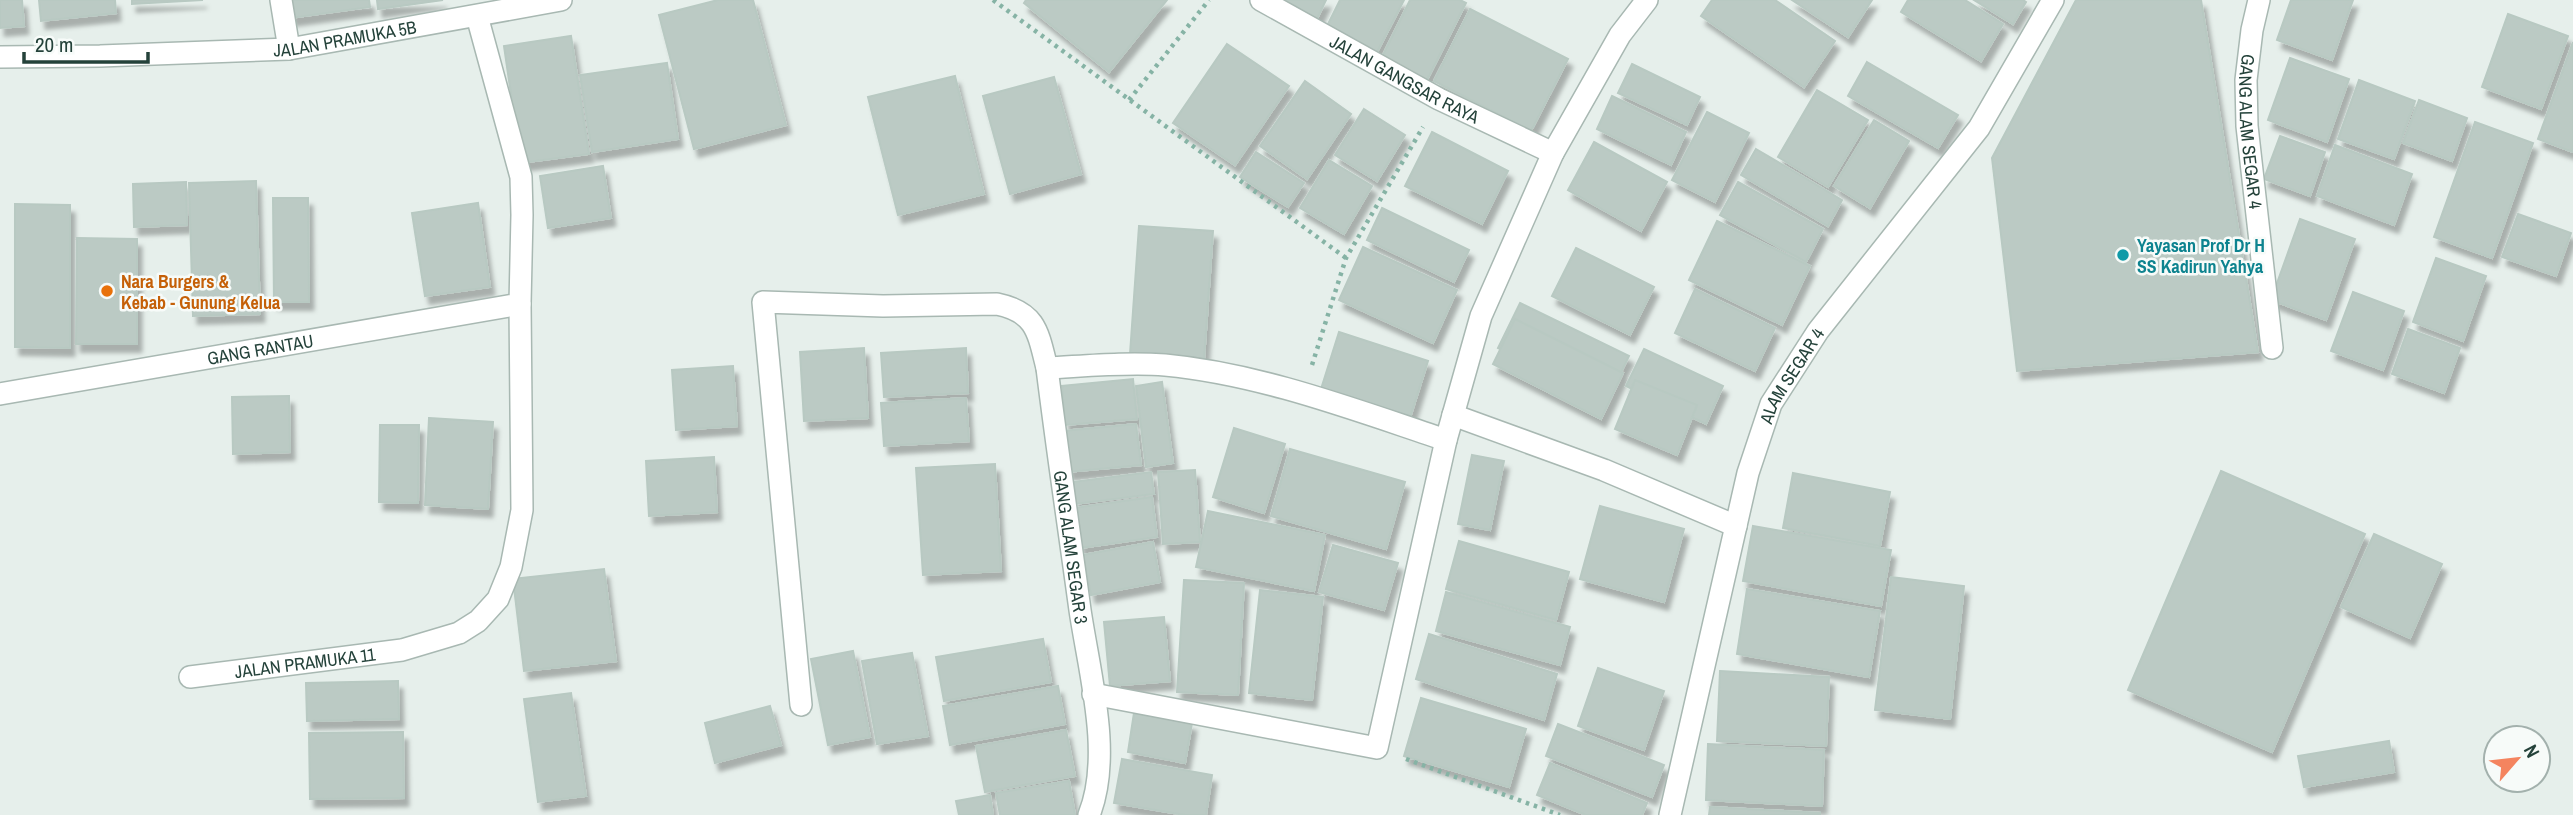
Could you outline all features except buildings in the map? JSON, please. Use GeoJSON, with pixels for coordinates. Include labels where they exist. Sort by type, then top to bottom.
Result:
{"type":"FeatureCollection","features":[{"type":"Feature","properties":{"kind":"street"},"geometry":{"type":"LineString","coordinates":[[281,0],[289,49]]}},
{"type":"Feature","properties":{"kind":"street","name":"JALAN PRAMUKA 5B"},"geometry":{"type":"LineString","coordinates":[[0,57],[289,49],[561,0]]}},
{"type":"Feature","properties":{"kind":"street","name":"JALAN GANGSAR RAYA"},"geometry":{"type":"LineString","coordinates":[[1261,0],[1439,99],[1553,153]]}},
{"type":"Feature","properties":{"kind":"street"},"geometry":{"type":"LineString","coordinates":[[1093,694],[1377,748],[1446,440],[1481,316],[1553,153],[1620,35],[1647,0]]}},
{"type":"Feature","properties":{"kind":"street","name":"ALAM SEGAR 4"},"geometry":{"type":"LineString","coordinates":[[1670,815],[1748,473],[1771,404],[1818,331],[1979,128],[2053,0]]}},
{"type":"Feature","properties":{"kind":"street","name":"GANG ALAM SEGAR 4"},"geometry":{"type":"LineString","coordinates":[[2259,0],[2246,80],[2247,126],[2272,348]]}},
{"type":"Feature","properties":{"kind":"street","name":"JALAN PRAMUKA 11"},"geometry":{"type":"LineString","coordinates":[[190,677],[402,650],[459,633],[478,621],[498,599],[511,567],[522,510],[521,177],[477,16]]}},
{"type":"Feature","properties":{"kind":"street","name":"GANG ALAM SEGAR 3"},"geometry":{"type":"LineString","coordinates":[[801,705],[763,302],[883,306],[997,304],[1013,307],[1027,314],[1039,335],[1047,368],[1093,694],[1099,755],[1096,796],[1089,815]]}},
{"type":"Feature","properties":{"kind":"street","name":"GANG RANTAU"},"geometry":{"type":"LineString","coordinates":[[0,394],[520,304]]}},
{"type":"Feature","properties":{"kind":"street"},"geometry":{"type":"LineString","coordinates":[[1047,368],[1125,364],[1206,370],[1303,394],[1446,440]]}},
{"type":"Feature","properties":{"kind":"street"},"geometry":{"type":"LineString","coordinates":[[1453,415],[1604,470],[1736,526]]}},
{"type":"Feature","properties":{"kind":"path"},"geometry":{"type":"LineString","coordinates":[[993,0],[1346,258]]}},
{"type":"Feature","properties":{"kind":"path"},"geometry":{"type":"LineString","coordinates":[[1129,100],[1209,0]]}},
{"type":"Feature","properties":{"kind":"path"},"geometry":{"type":"LineString","coordinates":[[1303,394],[1346,258],[1439,99]]}},
{"type":"Feature","properties":{"kind":"path"},"geometry":{"type":"LineString","coordinates":[[1377,748],[1560,815]]}},
{"type":"Feature","properties":{"kind":"place","name":"Yayasan Prof Dr H SS Kadirun Yahya"},"geometry":{"type":"Point","coordinates":[2123,255]}},
{"type":"Feature","properties":{"kind":"place","name":"Nara Burgers & Kebab - Gunung Kelua"},"geometry":{"type":"Point","coordinates":[107,291]}}]}
